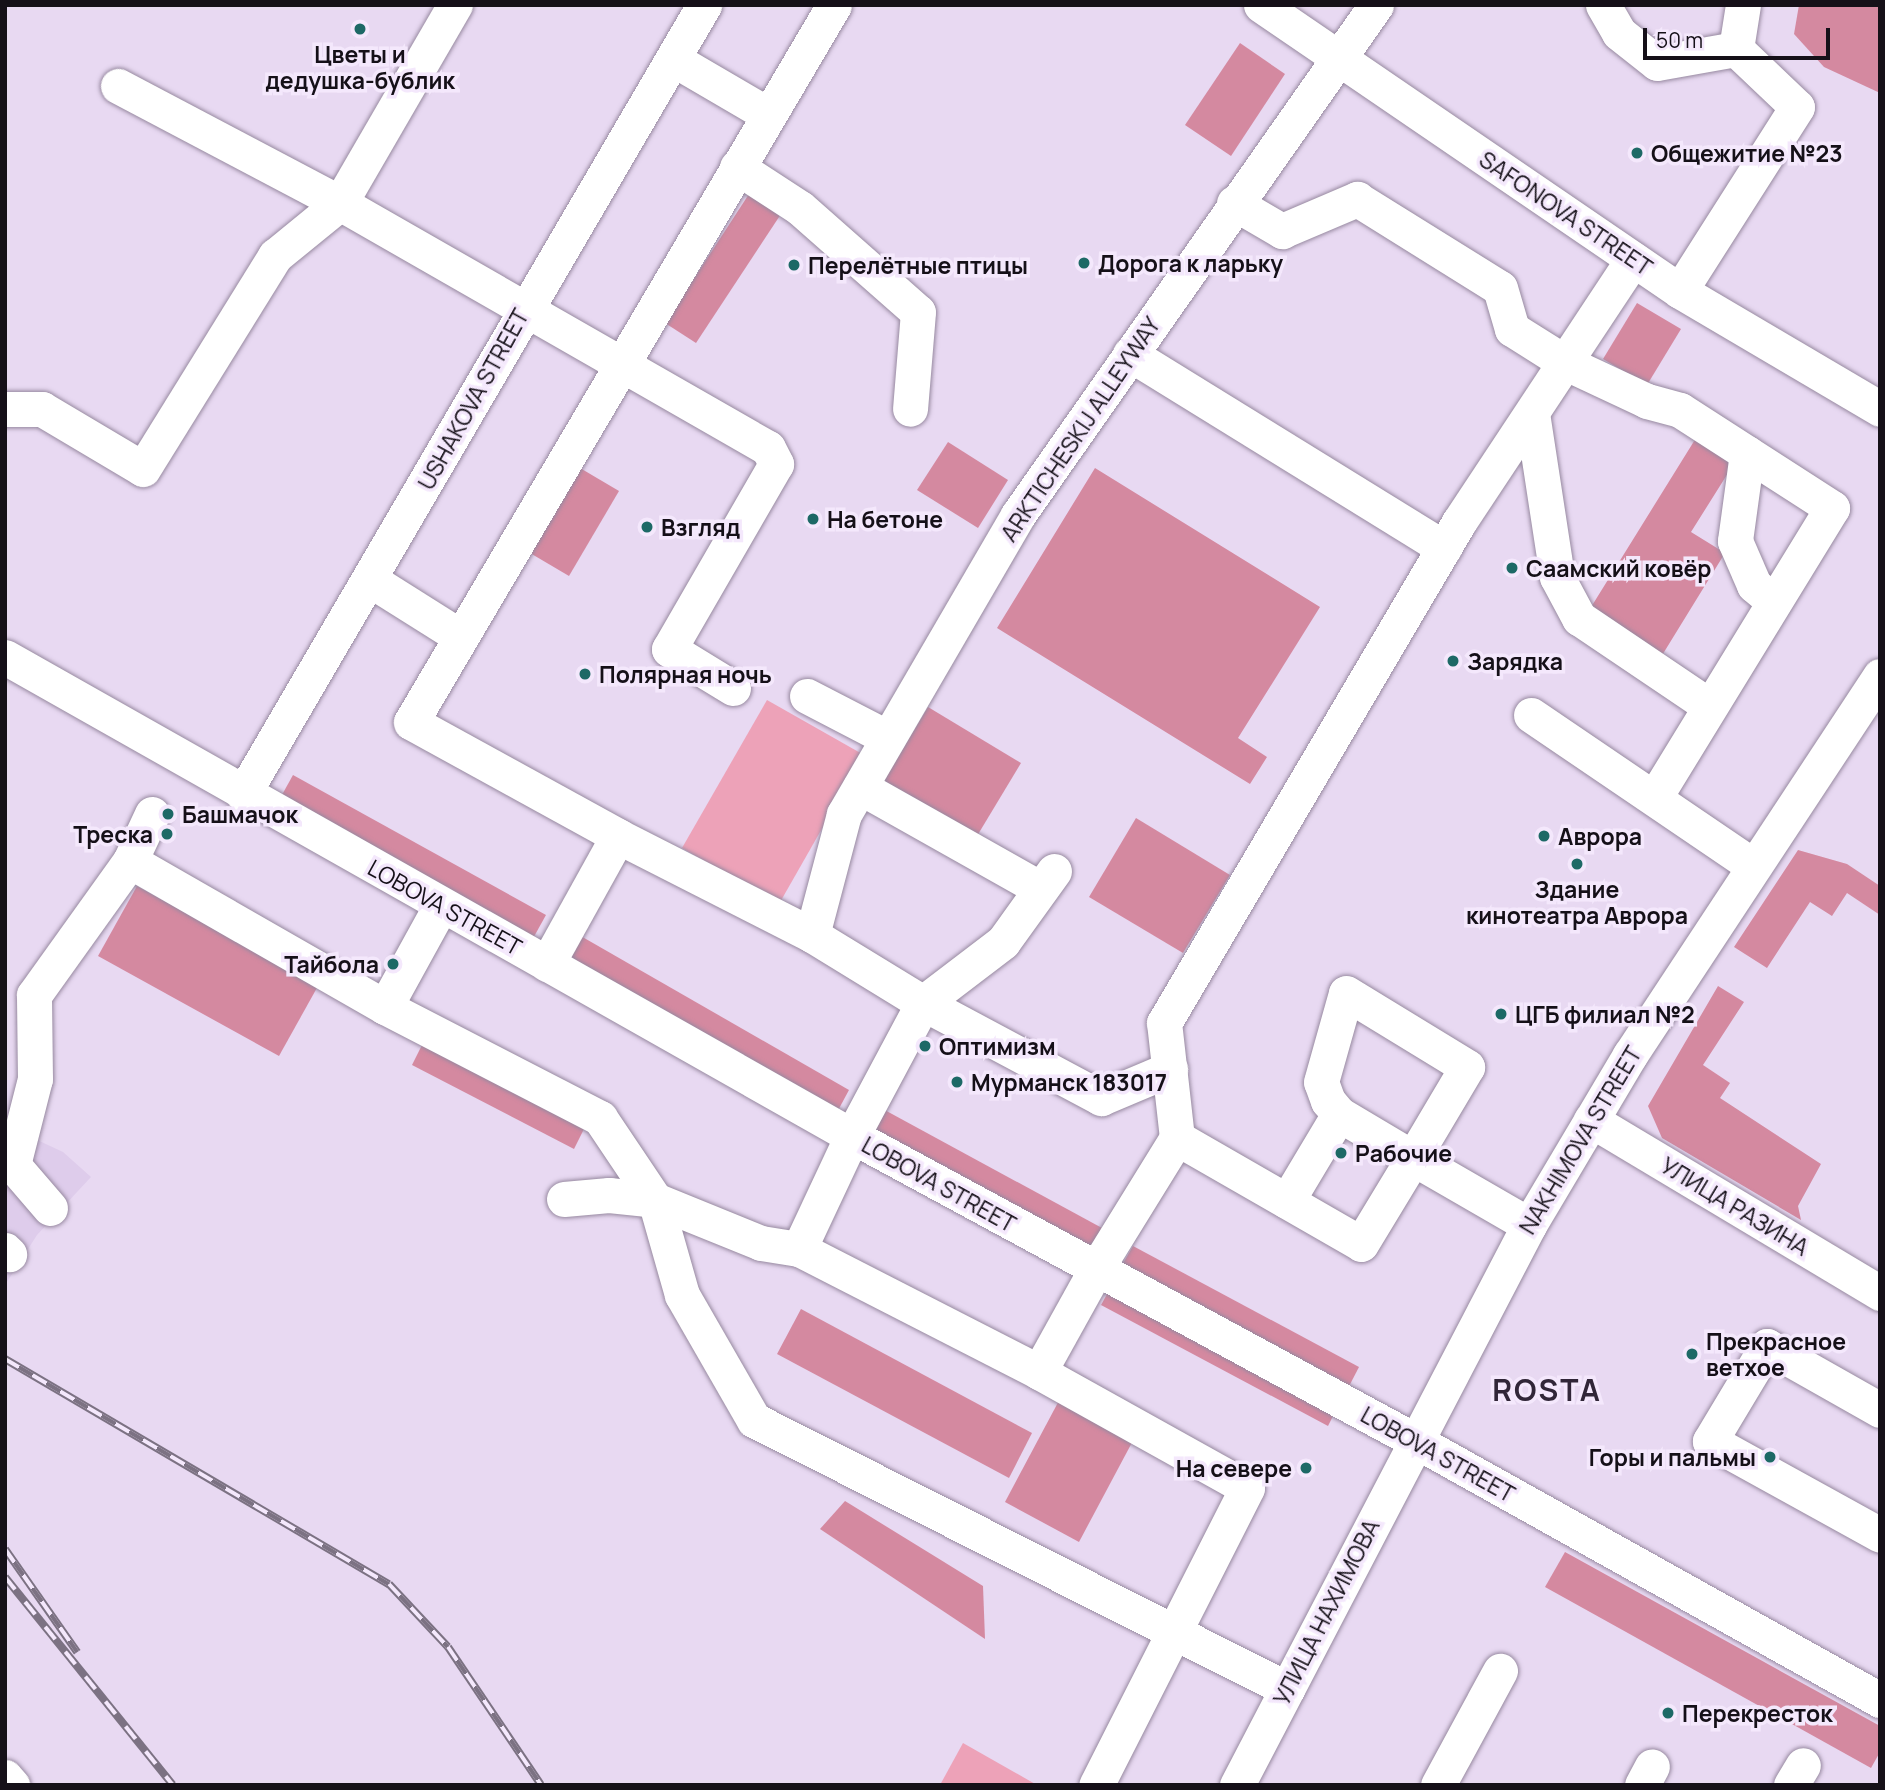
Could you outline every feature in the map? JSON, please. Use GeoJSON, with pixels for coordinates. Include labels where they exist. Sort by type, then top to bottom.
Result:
{"type":"FeatureCollection","features":[{"type":"Feature","properties":{"kind":"street"},"geometry":{"type":"LineString","coordinates":[[5,409],[42,409],[143,469],[275,256],[341,202],[454,5]]}},
{"type":"Feature","properties":{"kind":"street"},"geometry":{"type":"LineString","coordinates":[[834,5],[767,114],[411,722],[618,836],[812,935],[923,1003],[1101,1098],[1170,1069]]}},
{"type":"Feature","properties":{"kind":"street","name":"SAFONOVA STREET"},"geometry":{"type":"LineString","coordinates":[[1261,5],[1680,291],[1880,409]]}},
{"type":"Feature","properties":{"kind":"street","name":"ARKTICHESKIJ ALLEYWAY"},"geometry":{"type":"LineString","coordinates":[[812,935],[852,801],[1018,515],[1336,57],[1376,5]]}},
{"type":"Feature","properties":{"kind":"street"},"geometry":{"type":"LineString","coordinates":[[1603,5],[1619,33],[1657,63],[1736,49]]}},
{"type":"Feature","properties":{"kind":"street"},"geometry":{"type":"LineString","coordinates":[[1736,49],[1743,5]]}},
{"type":"Feature","properties":{"kind":"street","name":"USHAKOVA STREET"},"geometry":{"type":"LineString","coordinates":[[243,794],[372,581],[523,311],[673,59],[697,8]]}},
{"type":"Feature","properties":{"kind":"street"},"geometry":{"type":"LineString","coordinates":[[1680,291],[1797,107],[1736,49]]}},
{"type":"Feature","properties":{"kind":"street"},"geometry":{"type":"LineString","coordinates":[[673,59],[767,114]]}},
{"type":"Feature","properties":{"kind":"street"},"geometry":{"type":"LineString","coordinates":[[118,86],[341,202],[523,311],[768,448],[776,464],[669,649],[733,688]]}},
{"type":"Feature","properties":{"kind":"street"},"geometry":{"type":"LineString","coordinates":[[737,167],[800,208],[918,312],[910,409]]}},
{"type":"Feature","properties":{"kind":"street"},"geometry":{"type":"LineString","coordinates":[[1234,203],[1282,230],[1357,199],[1500,288],[1511,329],[1566,363],[1647,401],[1680,410],[1832,508],[1708,705],[1654,798]]}},
{"type":"Feature","properties":{"kind":"street"},"geometry":{"type":"LineString","coordinates":[[1039,1372],[1096,1269],[1177,1138],[1164,1023],[1444,548],[1633,259]]}},
{"type":"Feature","properties":{"kind":"street"},"geometry":{"type":"LineString","coordinates":[[1130,354],[1444,548]]}},
{"type":"Feature","properties":{"kind":"street"},"geometry":{"type":"LineString","coordinates":[[1532,413],[1556,577],[1579,618],[1708,705]]}},
{"type":"Feature","properties":{"kind":"street"},"geometry":{"type":"LineString","coordinates":[[1747,453],[1735,541],[1754,585],[1774,603]]}},
{"type":"Feature","properties":{"kind":"street"},"geometry":{"type":"LineString","coordinates":[[372,581],[461,637]]}},
{"type":"Feature","properties":{"kind":"street","name":"LOBOVA STREET"},"geometry":{"type":"LineString","coordinates":[[5,657],[852,1136],[1414,1440],[1880,1700]]}},
{"type":"Feature","properties":{"kind":"street","name":"NAKHIMOVA STREET"},"geometry":{"type":"LineString","coordinates":[[1414,1440],[1529,1225],[1591,1120],[1752,865],[1880,676]]}},
{"type":"Feature","properties":{"kind":"street"},"geometry":{"type":"LineString","coordinates":[[807,696],[888,738]]}},
{"type":"Feature","properties":{"kind":"street"},"geometry":{"type":"LineString","coordinates":[[1531,715],[1752,865]]}},
{"type":"Feature","properties":{"kind":"street"},"geometry":{"type":"LineString","coordinates":[[799,1249],[852,1136],[923,1003],[1003,942],[1046,880],[852,801]]}},
{"type":"Feature","properties":{"kind":"street"},"geometry":{"type":"LineString","coordinates":[[50,1208],[13,1165],[16,1117],[35,1079],[19,992],[130,861],[152,814]]}},
{"type":"Feature","properties":{"kind":"street"},"geometry":{"type":"LineString","coordinates":[[547,964],[618,836]]}},
{"type":"Feature","properties":{"kind":"street"},"geometry":{"type":"LineString","coordinates":[[130,861],[385,1007],[600,1118],[655,1200],[682,1295],[754,1420],[1174,1629],[1287,1689]]}},
{"type":"Feature","properties":{"kind":"street"},"geometry":{"type":"LineString","coordinates":[[385,1007],[442,905]]}},
{"type":"Feature","properties":{"kind":"street"},"geometry":{"type":"LineString","coordinates":[[1177,1138],[1361,1244],[1413,1158],[1467,1067],[1346,993],[1321,1082],[1339,1114],[1413,1158],[1529,1225]]}},
{"type":"Feature","properties":{"kind":"street"},"geometry":{"type":"LineString","coordinates":[[1287,1201],[1339,1114]]}},
{"type":"Feature","properties":{"kind":"street","name":"УЛИЦА РАЗИНА"},"geometry":{"type":"LineString","coordinates":[[1591,1120],[1880,1293]]}},
{"type":"Feature","properties":{"kind":"street"},"geometry":{"type":"LineString","coordinates":[[564,1199],[610,1195],[655,1200],[761,1244],[799,1249],[1039,1372],[1247,1488],[1096,1785]]}},
{"type":"Feature","properties":{"kind":"street"},"geometry":{"type":"LineString","coordinates":[[1880,1410],[1768,1346],[1710,1441],[1880,1535]]}},
{"type":"Feature","properties":{"kind":"street","name":"УЛИЦА НАХИМОВА"},"geometry":{"type":"LineString","coordinates":[[1237,1785],[1414,1440]]}},
{"type":"Feature","properties":{"kind":"street"},"geometry":{"type":"LineString","coordinates":[[1438,1785],[1500,1671]]}},
{"type":"Feature","properties":{"kind":"street"},"geometry":{"type":"LineString","coordinates":[[5,1777],[12,1785]]}},
{"type":"Feature","properties":{"kind":"shaded area"},"geometry":{"type":"Polygon","coordinates":[[[1799,5],[1880,5],[1880,93],[1824,67],[1794,34],[1799,5]]]}},
{"type":"Feature","properties":{"kind":"shaded area"},"geometry":{"type":"Polygon","coordinates":[[[1240,43],[1285,74],[1231,156],[1185,125],[1240,43]]]}},
{"type":"Feature","properties":{"kind":"shaded area"},"geometry":{"type":"Polygon","coordinates":[[[749,194],[781,214],[696,343],[665,323],[749,194]]]}},
{"type":"Feature","properties":{"kind":"shaded area"},"geometry":{"type":"Polygon","coordinates":[[[1637,303],[1681,329],[1647,385],[1603,359],[1637,303]]]}},
{"type":"Feature","properties":{"kind":"shaded area"},"geometry":{"type":"Polygon","coordinates":[[[1696,438],[1735,462],[1691,532],[1725,553],[1661,657],[1588,612],[1696,438]]]}},
{"type":"Feature","properties":{"kind":"shaded area"},"geometry":{"type":"Polygon","coordinates":[[[948,442],[1008,480],[978,528],[917,490],[948,442]]]}},
{"type":"Feature","properties":{"kind":"shaded area"},"geometry":{"type":"Polygon","coordinates":[[[580,468],[619,491],[569,576],[530,553],[580,468]]]}},
{"type":"Feature","properties":{"kind":"shaded area"},"geometry":{"type":"Polygon","coordinates":[[[1095,468],[1320,607],[1238,738],[1267,757],[1250,784],[997,628],[1095,468]]]}},
{"type":"Feature","properties":{"kind":"shaded area"},"geometry":{"type":"Polygon","coordinates":[[[767,700],[864,755],[779,904],[682,848],[767,700]]]}},
{"type":"Feature","properties":{"kind":"shaded area"},"geometry":{"type":"Polygon","coordinates":[[[928,707],[1021,763],[974,841],[881,785],[928,707]]]}},
{"type":"Feature","properties":{"kind":"shaded area"},"geometry":{"type":"Polygon","coordinates":[[[293,775],[546,915],[531,942],[278,802],[293,775]]]}},
{"type":"Feature","properties":{"kind":"shaded area"},"geometry":{"type":"Polygon","coordinates":[[[1136,818],[1230,875],[1183,953],[1089,897],[1136,818]]]}},
{"type":"Feature","properties":{"kind":"shaded area"},"geometry":{"type":"Polygon","coordinates":[[[1798,850],[1847,864],[1880,886],[1880,915],[1847,893],[1832,916],[1810,902],[1767,968],[1734,947],[1798,850]]]}},
{"type":"Feature","properties":{"kind":"shaded area"},"geometry":{"type":"Polygon","coordinates":[[[137,886],[318,986],[279,1056],[98,956],[137,886]]]}},
{"type":"Feature","properties":{"kind":"shaded area"},"geometry":{"type":"Polygon","coordinates":[[[579,935],[849,1090],[835,1116],[564,961],[579,935]]]}},
{"type":"Feature","properties":{"kind":"shaded area"},"geometry":{"type":"Polygon","coordinates":[[[1718,986],[1744,1002],[1703,1065],[1730,1083],[1720,1098],[1821,1164],[1798,1206],[1801,1220],[1662,1138],[1648,1106],[1718,986]]]}},
{"type":"Feature","properties":{"kind":"shaded area"},"geometry":{"type":"Polygon","coordinates":[[[425,1039],[587,1123],[574,1149],[412,1065],[425,1039]]]}},
{"type":"Feature","properties":{"kind":"shaded area"},"geometry":{"type":"Polygon","coordinates":[[[881,1108],[1102,1228],[1088,1255],[867,1135],[881,1108]]]}},
{"type":"Feature","properties":{"kind":"shaded area"},"geometry":{"type":"Polygon","coordinates":[[[5,1125],[63,1152],[91,1177],[37,1235],[5,1285],[5,1125]]]}},
{"type":"Feature","properties":{"kind":"shaded area"},"geometry":{"type":"Polygon","coordinates":[[[1133,1246],[1359,1367],[1345,1394],[1118,1272],[1133,1246]]]}},
{"type":"Feature","properties":{"kind":"shaded area"},"geometry":{"type":"Polygon","coordinates":[[[1111,1287],[1337,1408],[1328,1426],[1101,1305],[1111,1287]]]}},
{"type":"Feature","properties":{"kind":"shaded area"},"geometry":{"type":"Polygon","coordinates":[[[801,1309],[1032,1433],[1009,1478],[777,1354],[801,1309]]]}},
{"type":"Feature","properties":{"kind":"shaded area"},"geometry":{"type":"Polygon","coordinates":[[[1062,1395],[1136,1435],[1079,1542],[1005,1502],[1062,1395]]]}},
{"type":"Feature","properties":{"kind":"shaded area"},"geometry":{"type":"Polygon","coordinates":[[[845,1501],[983,1586],[985,1639],[820,1529],[845,1501]]]}},
{"type":"Feature","properties":{"kind":"shaded area"},"geometry":{"type":"Polygon","coordinates":[[[1565,1552],[1880,1726],[1880,1752],[1871,1768],[1545,1587],[1565,1552]]]}},
{"type":"Feature","properties":{"kind":"shaded area"},"geometry":{"type":"Polygon","coordinates":[[[963,1743],[1037,1785],[940,1785],[963,1743]]]}},
{"type":"Feature","properties":{"kind":"railway"},"geometry":{"type":"LineString","coordinates":[[5,1359],[389,1584],[448,1647],[541,1785]]}},
{"type":"Feature","properties":{"kind":"railway"},"geometry":{"type":"LineString","coordinates":[[5,1549],[77,1652]]}},
{"type":"Feature","properties":{"kind":"railway"},"geometry":{"type":"LineString","coordinates":[[5,1577],[173,1785]]}},
{"type":"Feature","properties":{"kind":"place","name":"Цветы и дедушка-бублик"},"geometry":{"type":"Point","coordinates":[360,29]}},
{"type":"Feature","properties":{"kind":"place","name":"Общежитие №23"},"geometry":{"type":"Point","coordinates":[1637,153]}},
{"type":"Feature","properties":{"kind":"place","name":"Дорога к ларьку"},"geometry":{"type":"Point","coordinates":[1084,263]}},
{"type":"Feature","properties":{"kind":"place","name":"Перелётные птицы"},"geometry":{"type":"Point","coordinates":[794,265]}},
{"type":"Feature","properties":{"kind":"place","name":"На бетоне"},"geometry":{"type":"Point","coordinates":[813,519]}},
{"type":"Feature","properties":{"kind":"place","name":"Взгляд"},"geometry":{"type":"Point","coordinates":[647,527]}},
{"type":"Feature","properties":{"kind":"place","name":"Саамский ковёр"},"geometry":{"type":"Point","coordinates":[1512,568]}},
{"type":"Feature","properties":{"kind":"place","name":"Зарядка"},"geometry":{"type":"Point","coordinates":[1453,661]}},
{"type":"Feature","properties":{"kind":"place","name":"Полярная ночь"},"geometry":{"type":"Point","coordinates":[585,674]}},
{"type":"Feature","properties":{"kind":"place","name":"Башмачок"},"geometry":{"type":"Point","coordinates":[168,814]}},
{"type":"Feature","properties":{"kind":"place","name":"Треска"},"geometry":{"type":"Point","coordinates":[167,834]}},
{"type":"Feature","properties":{"kind":"place","name":"Аврора"},"geometry":{"type":"Point","coordinates":[1544,836]}},
{"type":"Feature","properties":{"kind":"place","name":"Здание кинотеатра Аврора"},"geometry":{"type":"Point","coordinates":[1577,864]}},
{"type":"Feature","properties":{"kind":"place","name":"Тайбола"},"geometry":{"type":"Point","coordinates":[393,964]}},
{"type":"Feature","properties":{"kind":"place","name":"ЦГБ филиал №2"},"geometry":{"type":"Point","coordinates":[1501,1014]}},
{"type":"Feature","properties":{"kind":"place","name":"Оптимизм"},"geometry":{"type":"Point","coordinates":[925,1046]}},
{"type":"Feature","properties":{"kind":"place","name":"Мурманск 183017"},"geometry":{"type":"Point","coordinates":[957,1082]}},
{"type":"Feature","properties":{"kind":"place","name":"Рабочие"},"geometry":{"type":"Point","coordinates":[1341,1153]}},
{"type":"Feature","properties":{"kind":"place","name":"Прекрасное ветхое"},"geometry":{"type":"Point","coordinates":[1692,1354]}},
{"type":"Feature","properties":{"kind":"place","name":"Горы и пальмы"},"geometry":{"type":"Point","coordinates":[1770,1457]}},
{"type":"Feature","properties":{"kind":"place","name":"На севере"},"geometry":{"type":"Point","coordinates":[1306,1468]}},
{"type":"Feature","properties":{"kind":"place","name":"Перекресток"},"geometry":{"type":"Point","coordinates":[1668,1713]}},
{"type":"Feature","properties":{"kind":"district","name":"ROSTA"},"geometry":{"type":"Point","coordinates":[1547,1390]}}]}
